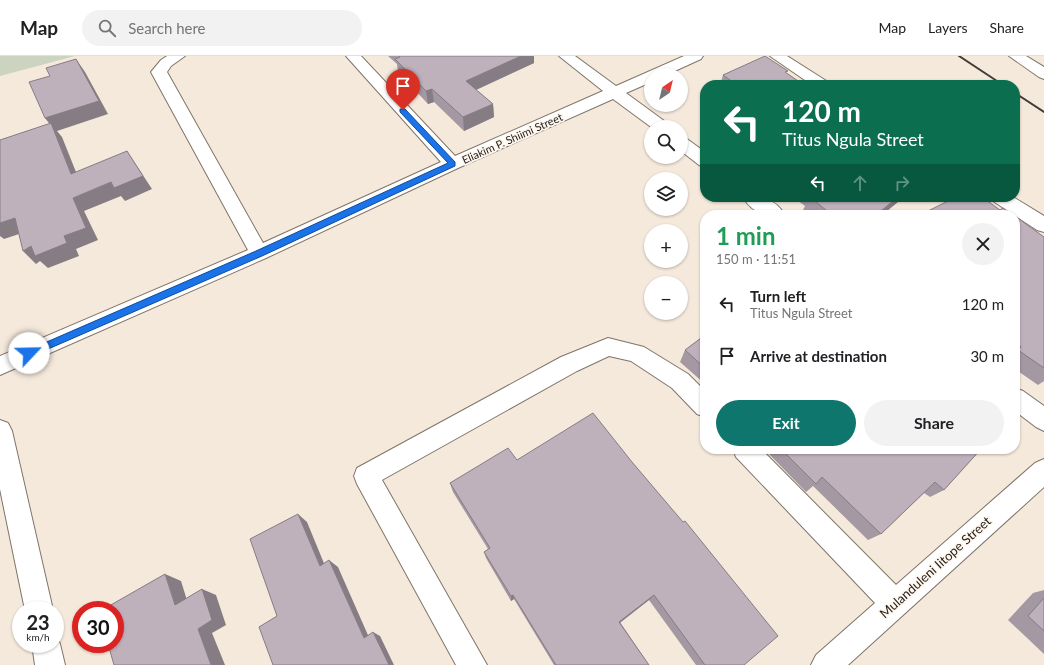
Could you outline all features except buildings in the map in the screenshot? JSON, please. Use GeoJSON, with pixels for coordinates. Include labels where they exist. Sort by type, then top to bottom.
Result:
{"type":"FeatureCollection","features":[{"type":"Feature","properties":{"kind":"street"},"geometry":{"type":"LineString","coordinates":[[178,56],[166,63],[160,72],[165,85],[259,254]]}},
{"type":"Feature","properties":{"kind":"street"},"geometry":{"type":"LineString","coordinates":[[353,56],[452,164]]}},
{"type":"Feature","properties":{"kind":"street"},"geometry":{"type":"LineString","coordinates":[[566,56],[652,120]]}},
{"type":"Feature","properties":{"kind":"street","name":"Eliakim P. Shiimi Street"},"geometry":{"type":"LineString","coordinates":[[668,68],[696,56]]}},
{"type":"Feature","properties":{"kind":"street"},"geometry":{"type":"LineString","coordinates":[[777,56],[814,80]]}},
{"type":"Feature","properties":{"kind":"street"},"geometry":{"type":"LineString","coordinates":[[1016,56],[1044,74]]}},
{"type":"Feature","properties":{"kind":"street","name":"Eliakim P. Shiimi Street"},"geometry":{"type":"LineString","coordinates":[[0,366],[259,254],[452,164],[644,79]]}},
{"type":"Feature","properties":{"kind":"street"},"geometry":{"type":"LineString","coordinates":[[688,148],[700,157]]}},
{"type":"Feature","properties":{"kind":"street"},"geometry":{"type":"LineString","coordinates":[[759,202],[769,210]]}},
{"type":"Feature","properties":{"kind":"street"},"geometry":{"type":"LineString","coordinates":[[1007,202],[1020,210]]}},
{"type":"Feature","properties":{"kind":"street"},"geometry":{"type":"LineString","coordinates":[[1020,210],[1044,225]]}},
{"type":"Feature","properties":{"kind":"street"},"geometry":{"type":"LineString","coordinates":[[472,665],[366,476],[569,364],[608,348],[636,353],[680,381],[700,403]]}},
{"type":"Feature","properties":{"kind":"street"},"geometry":{"type":"LineString","coordinates":[[1020,402],[1044,420]]}},
{"type":"Feature","properties":{"kind":"street"},"geometry":{"type":"LineString","coordinates":[[0,431],[37,601]]}},
{"type":"Feature","properties":{"kind":"street"},"geometry":{"type":"LineString","coordinates":[[750,454],[894,603]]}},
{"type":"Feature","properties":{"kind":"street","name":"Mulanduleni Iitope Street"},"geometry":{"type":"LineString","coordinates":[[826,665],[1044,471]]}},
{"type":"Feature","properties":{"kind":"street"},"geometry":{"type":"LineString","coordinates":[[48,653],[50,665]]}},
{"type":"Feature","properties":{"kind":"green space"},"geometry":{"type":"Polygon","coordinates":[[[0,56],[75,56],[0,76],[0,56]]]}},
{"type":"Feature","properties":{"kind":"railway"},"geometry":{"type":"LineString","coordinates":[[959,56],[995,80]]}},
{"type":"Feature","properties":{"kind":"railway"},"geometry":{"type":"LineString","coordinates":[[1020,96],[1044,112]]}},
{"type":"Feature","properties":{"kind":"route"},"geometry":{"type":"LineString","coordinates":[[29,353],[259,254],[452,164],[403,110]]}}]}
